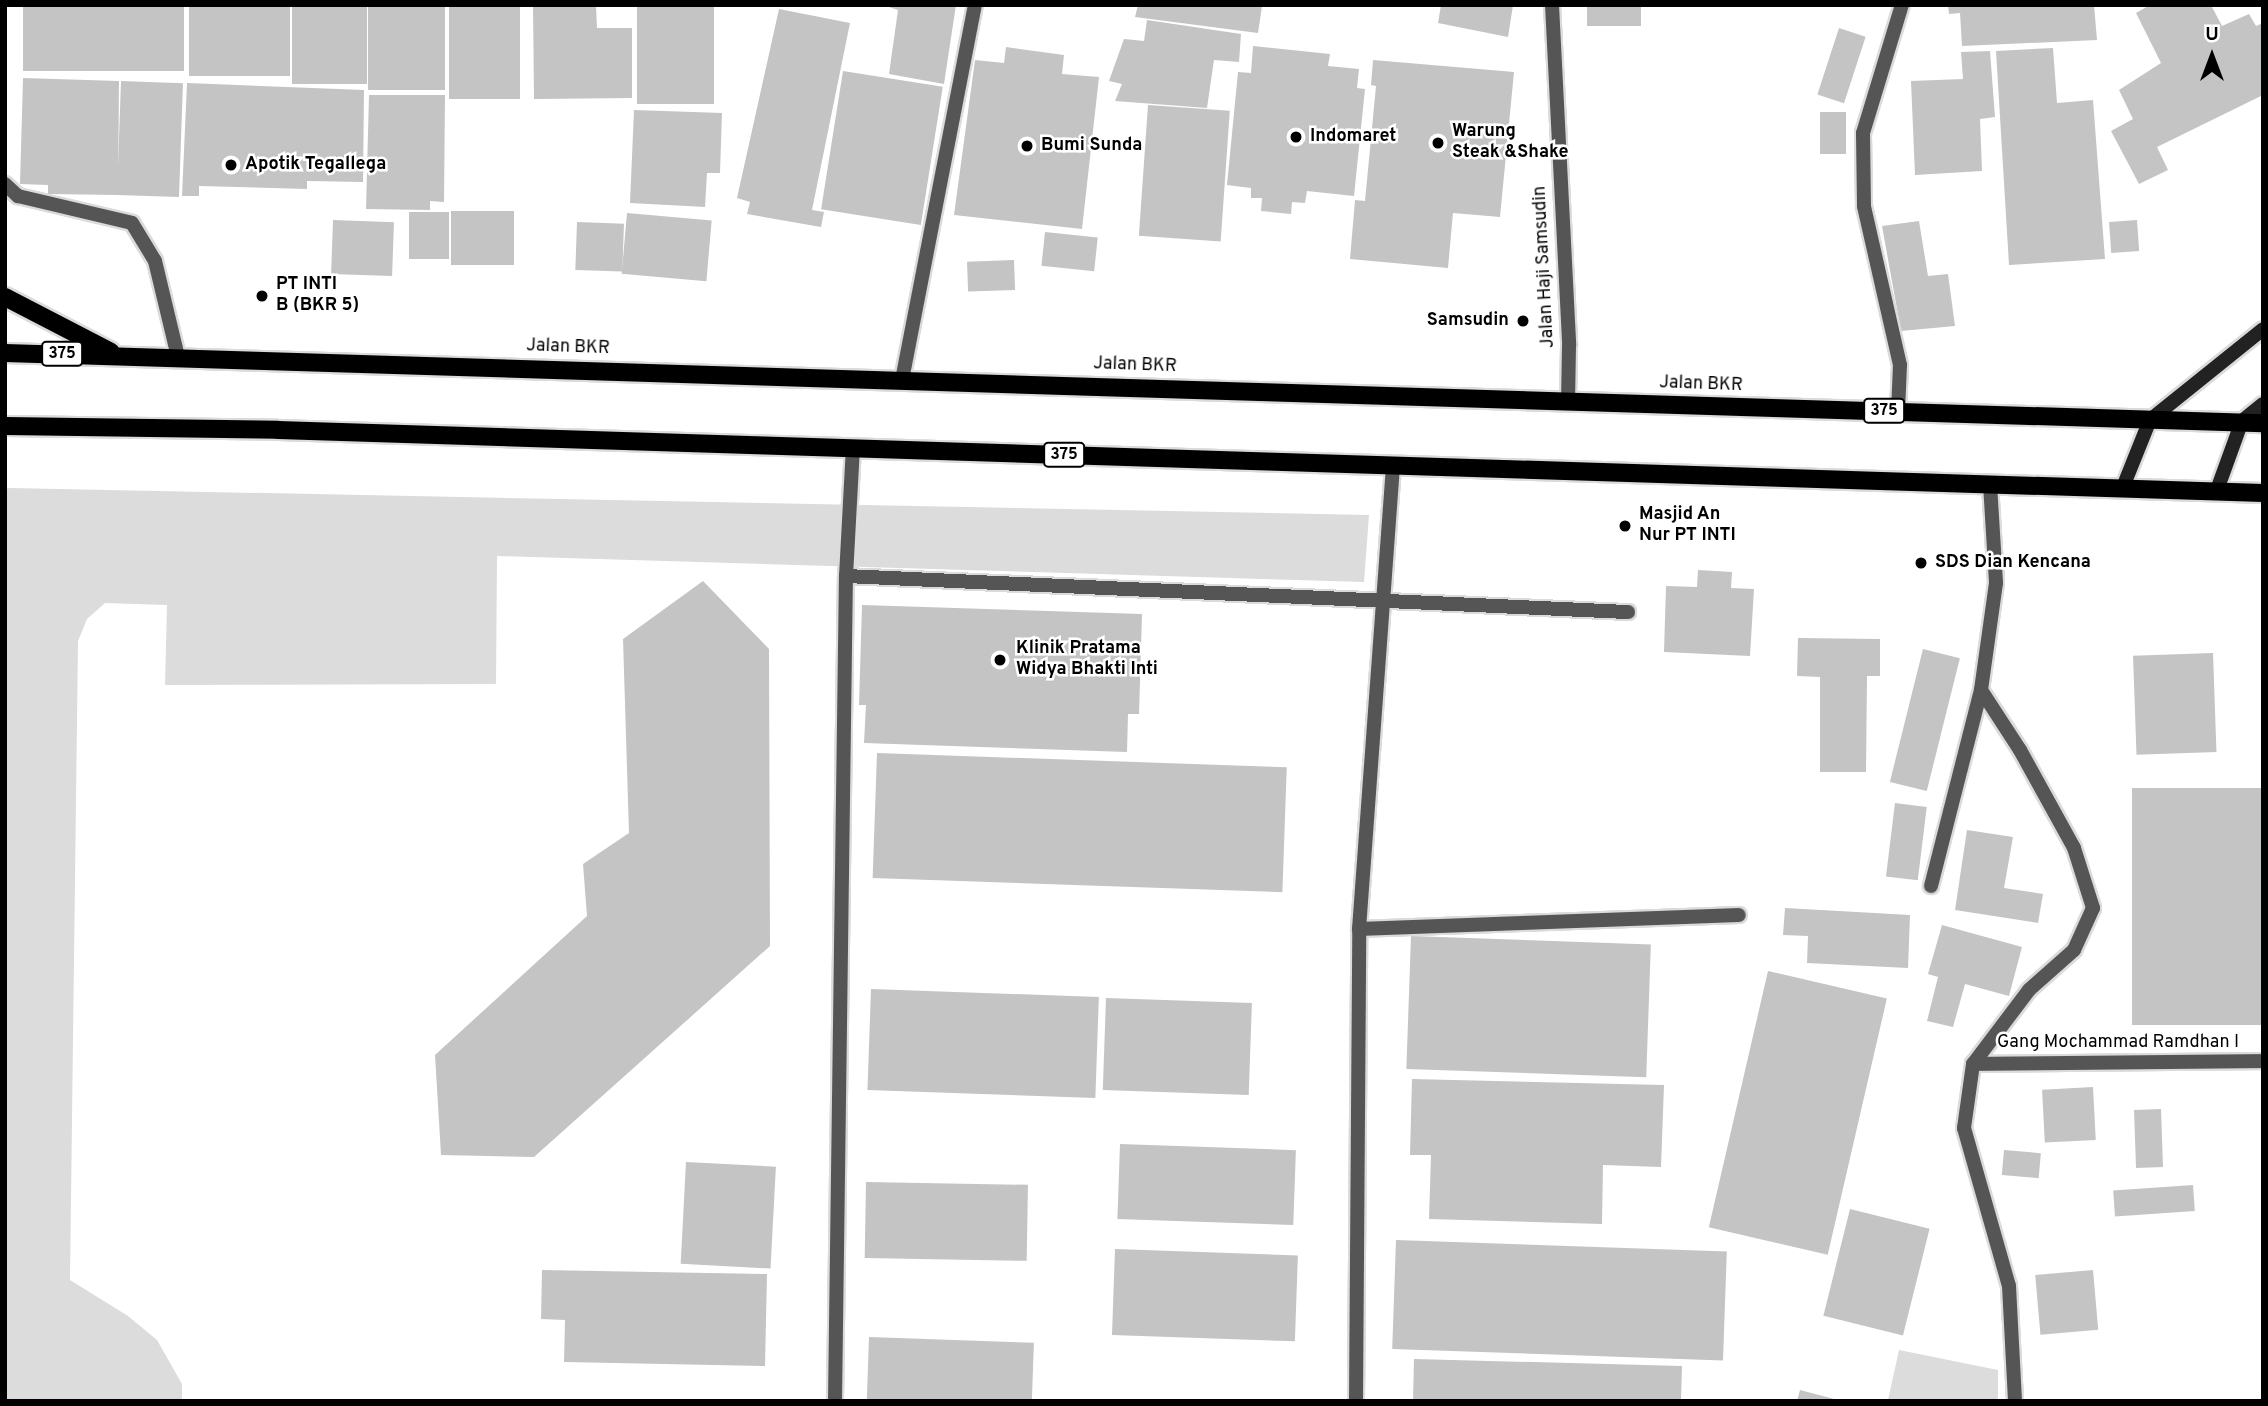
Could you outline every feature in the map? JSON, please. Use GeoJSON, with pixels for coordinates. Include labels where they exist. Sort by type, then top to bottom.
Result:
{"type":"FeatureCollection","features":[{"type":"Feature","properties":{"kind":"main road"},"geometry":{"type":"LineString","coordinates":[[5,297],[119,355]]}},
{"type":"Feature","properties":{"kind":"main road"},"geometry":{"type":"LineString","coordinates":[[2123,487],[2150,420],[2263,329]]}},
{"type":"Feature","properties":{"kind":"main road","name":"Jalan BKR"},"geometry":{"type":"LineString","coordinates":[[5,353],[2263,423]]}},
{"type":"Feature","properties":{"kind":"main road"},"geometry":{"type":"LineString","coordinates":[[2217,490],[2242,421],[2263,404]]}},
{"type":"Feature","properties":{"kind":"main road","name":"375"},"geometry":{"type":"LineString","coordinates":[[5,426],[292,431],[2263,492]]}},
{"type":"Feature","properties":{"kind":"street"},"geometry":{"type":"LineString","coordinates":[[902,380],[975,5]]}},
{"type":"Feature","properties":{"kind":"street","name":"Jalan Haji Samsudin"},"geometry":{"type":"LineString","coordinates":[[1552,5],[1569,346],[1568,402]]}},
{"type":"Feature","properties":{"kind":"street"},"geometry":{"type":"LineString","coordinates":[[1898,412],[1900,365],[1864,206],[1863,133],[1902,5]]}},
{"type":"Feature","properties":{"kind":"street"},"geometry":{"type":"LineString","coordinates":[[5,184],[18,196],[132,223],[155,261],[178,357]]}},
{"type":"Feature","properties":{"kind":"street"},"geometry":{"type":"LineString","coordinates":[[835,1401],[846,576],[853,449]]}},
{"type":"Feature","properties":{"kind":"street"},"geometry":{"type":"LineString","coordinates":[[1356,1401],[1359,929],[1393,466]]}},
{"type":"Feature","properties":{"kind":"street"},"geometry":{"type":"LineString","coordinates":[[1931,886],[1981,690],[1996,583],[1990,484]]}},
{"type":"Feature","properties":{"kind":"street"},"geometry":{"type":"LineString","coordinates":[[846,576],[1628,612]]}},
{"type":"Feature","properties":{"kind":"street"},"geometry":{"type":"LineString","coordinates":[[1981,690],[2020,750],[2074,848],[2093,908],[2074,950],[2029,990],[1973,1064],[1964,1128],[2009,1286],[2015,1401]]}},
{"type":"Feature","properties":{"kind":"street"},"geometry":{"type":"LineString","coordinates":[[1359,929],[1739,915]]}},
{"type":"Feature","properties":{"kind":"street","name":"Gang Mochammad Ramdhan I"},"geometry":{"type":"LineString","coordinates":[[1973,1064],[2263,1061]]}},
{"type":"Feature","properties":{"kind":"shaded area"},"geometry":{"type":"Polygon","coordinates":[[[5,489],[1369,515],[1364,582],[497,556],[496,684],[165,685],[167,605],[105,603],[87,619],[78,641],[70,1280],[128,1316],[157,1340],[182,1384],[182,1401],[5,1401],[5,489]]]}},
{"type":"Feature","properties":{"kind":"shaded area"},"geometry":{"type":"Polygon","coordinates":[[[1899,1350],[1998,1370],[1998,1401],[1888,1400],[1899,1350]]]}},
{"type":"Feature","properties":{"kind":"building"},"geometry":{"type":"Polygon","coordinates":[[[23,5],[184,5],[184,71],[23,71],[23,5]]]}},
{"type":"Feature","properties":{"kind":"building"},"geometry":{"type":"Polygon","coordinates":[[[189,5],[290,5],[290,76],[189,76],[189,5]]]}},
{"type":"Feature","properties":{"kind":"building"},"geometry":{"type":"Polygon","coordinates":[[[292,5],[367,5],[367,84],[292,84],[292,5]]]}},
{"type":"Feature","properties":{"kind":"building"},"geometry":{"type":"Polygon","coordinates":[[[368,5],[445,5],[445,90],[368,90],[368,5]]]}},
{"type":"Feature","properties":{"kind":"building"},"geometry":{"type":"Polygon","coordinates":[[[449,5],[520,5],[520,99],[449,99],[449,5]]]}},
{"type":"Feature","properties":{"kind":"building"},"geometry":{"type":"Polygon","coordinates":[[[533,5],[596,5],[597,28],[632,28],[632,98],[534,99],[533,5]]]}},
{"type":"Feature","properties":{"kind":"building"},"geometry":{"type":"Polygon","coordinates":[[[637,5],[714,5],[714,104],[637,104],[637,5]]]}},
{"type":"Feature","properties":{"kind":"building"},"geometry":{"type":"Polygon","coordinates":[[[883,5],[956,5],[944,84],[889,74],[898,10],[883,5]]]}},
{"type":"Feature","properties":{"kind":"building"},"geometry":{"type":"Polygon","coordinates":[[[1138,5],[1262,6],[1258,33],[1135,17],[1138,5]]]}},
{"type":"Feature","properties":{"kind":"building"},"geometry":{"type":"Polygon","coordinates":[[[1441,5],[1513,5],[1508,37],[1438,23],[1441,5]]]}},
{"type":"Feature","properties":{"kind":"building"},"geometry":{"type":"Polygon","coordinates":[[[1587,5],[1641,5],[1641,26],[1587,26],[1587,5]]]}},
{"type":"Feature","properties":{"kind":"building"},"geometry":{"type":"Polygon","coordinates":[[[1948,5],[2094,5],[2097,40],[1962,46],[1960,13],[1949,14],[1948,5]]]}},
{"type":"Feature","properties":{"kind":"building"},"geometry":{"type":"Polygon","coordinates":[[[2150,5],[2211,5],[2222,26],[2249,14],[2256,26],[2263,23],[2263,95],[2157,147],[2168,170],[2139,184],[2111,131],[2133,119],[2119,90],[2161,63],[2136,13],[2150,5]]]}},
{"type":"Feature","properties":{"kind":"building"},"geometry":{"type":"Polygon","coordinates":[[[779,9],[850,23],[812,210],[824,212],[821,227],[747,214],[750,202],[737,198],[779,9]]]}},
{"type":"Feature","properties":{"kind":"building"},"geometry":{"type":"Polygon","coordinates":[[[1147,20],[1241,34],[1239,62],[1214,60],[1207,108],[1115,101],[1122,84],[1109,81],[1124,39],[1144,41],[1147,20]]]}},
{"type":"Feature","properties":{"kind":"building"},"geometry":{"type":"Polygon","coordinates":[[[1839,28],[1866,37],[1844,103],[1817,95],[1839,28]]]}},
{"type":"Feature","properties":{"kind":"building","name":"Indomaret"},"geometry":{"type":"Polygon","coordinates":[[[1253,46],[1330,54],[1328,66],[1359,69],[1357,88],[1365,89],[1354,196],[1307,191],[1305,203],[1292,202],[1291,214],[1261,211],[1262,198],[1251,198],[1251,188],[1227,185],[1238,72],[1251,73],[1253,46]]]}},
{"type":"Feature","properties":{"kind":"building","name":"Bumi Sunda"},"geometry":{"type":"Polygon","coordinates":[[[1006,47],[1064,55],[1062,74],[1099,77],[1082,229],[954,215],[975,60],[1004,63],[1006,47]]]}},
{"type":"Feature","properties":{"kind":"building"},"geometry":{"type":"Polygon","coordinates":[[[2053,48],[2057,103],[2093,100],[2105,259],[2009,265],[1996,51],[2053,48]]]}},
{"type":"Feature","properties":{"kind":"building"},"geometry":{"type":"Polygon","coordinates":[[[1990,51],[1995,117],[1980,119],[1982,171],[1915,175],[1911,81],[1963,79],[1961,52],[1990,51]]]}},
{"type":"Feature","properties":{"kind":"building","name":"Warung Steak &Shake"},"geometry":{"type":"Polygon","coordinates":[[[1373,60],[1514,72],[1500,217],[1453,213],[1448,268],[1350,259],[1355,200],[1365,201],[1376,86],[1371,85],[1373,60]]]}},
{"type":"Feature","properties":{"kind":"building"},"geometry":{"type":"Polygon","coordinates":[[[843,71],[943,87],[921,225],[821,209],[843,71]]]}},
{"type":"Feature","properties":{"kind":"building"},"geometry":{"type":"Polygon","coordinates":[[[23,78],[119,81],[118,195],[48,194],[48,185],[20,184],[23,78]]]}},
{"type":"Feature","properties":{"kind":"building"},"geometry":{"type":"Polygon","coordinates":[[[121,81],[183,83],[179,197],[117,195],[121,81]]]}},
{"type":"Feature","properties":{"kind":"building"},"geometry":{"type":"Polygon","coordinates":[[[187,83],[364,90],[363,182],[307,181],[307,189],[199,186],[199,196],[182,196],[187,83]]]}},
{"type":"Feature","properties":{"kind":"building"},"geometry":{"type":"Polygon","coordinates":[[[369,95],[445,95],[444,202],[430,201],[430,210],[366,209],[369,95]]]}},
{"type":"Feature","properties":{"kind":"building"},"geometry":{"type":"Polygon","coordinates":[[[1148,105],[1230,111],[1221,241],[1139,236],[1148,105]]]}},
{"type":"Feature","properties":{"kind":"building"},"geometry":{"type":"Polygon","coordinates":[[[634,110],[722,113],[720,173],[707,173],[705,207],[630,203],[634,110]]]}},
{"type":"Feature","properties":{"kind":"building"},"geometry":{"type":"Polygon","coordinates":[[[1820,112],[1846,112],[1846,154],[1820,154],[1820,112]]]}},
{"type":"Feature","properties":{"kind":"building"},"geometry":{"type":"Polygon","coordinates":[[[451,211],[514,211],[514,265],[451,265],[451,211]]]}},
{"type":"Feature","properties":{"kind":"building"},"geometry":{"type":"Polygon","coordinates":[[[409,212],[449,212],[449,259],[409,259],[409,212]]]}},
{"type":"Feature","properties":{"kind":"building"},"geometry":{"type":"Polygon","coordinates":[[[627,213],[712,220],[706,281],[622,274],[627,213]]]}},
{"type":"Feature","properties":{"kind":"building"},"geometry":{"type":"Polygon","coordinates":[[[333,220],[394,222],[392,276],[331,274],[333,220]]]}},
{"type":"Feature","properties":{"kind":"building"},"geometry":{"type":"Polygon","coordinates":[[[2137,220],[2139,251],[2111,253],[2109,222],[2137,220]]]}},
{"type":"Feature","properties":{"kind":"building"},"geometry":{"type":"Polygon","coordinates":[[[1919,221],[1928,276],[1948,274],[1955,326],[1901,331],[1882,226],[1919,221]]]}},
{"type":"Feature","properties":{"kind":"building"},"geometry":{"type":"Polygon","coordinates":[[[577,222],[624,224],[622,272],[575,270],[577,222]]]}},
{"type":"Feature","properties":{"kind":"building"},"geometry":{"type":"Polygon","coordinates":[[[1045,232],[1098,238],[1094,271],[1041,266],[1045,232]]]}},
{"type":"Feature","properties":{"kind":"building"},"geometry":{"type":"Polygon","coordinates":[[[1014,260],[1015,290],[968,292],[967,262],[1014,260]]]}},
{"type":"Feature","properties":{"kind":"building"},"geometry":{"type":"Polygon","coordinates":[[[1698,570],[1732,572],[1731,588],[1754,589],[1750,656],[1664,652],[1666,586],[1697,587],[1698,570]]]}},
{"type":"Feature","properties":{"kind":"building"},"geometry":{"type":"Polygon","coordinates":[[[703,581],[769,649],[770,946],[534,1157],[441,1155],[435,1055],[587,916],[583,864],[629,833],[623,639],[703,581]]]}},
{"type":"Feature","properties":{"kind":"building","name":"Klinik Pratama Widya Bhakti Inti"},"geometry":{"type":"Polygon","coordinates":[[[862,605],[1142,614],[1139,714],[1128,714],[1127,752],[864,743],[866,705],[859,705],[862,605]]]}},
{"type":"Feature","properties":{"kind":"building"},"geometry":{"type":"Polygon","coordinates":[[[1798,638],[1880,639],[1880,676],[1867,676],[1866,772],[1820,772],[1820,677],[1797,676],[1798,638]]]}},
{"type":"Feature","properties":{"kind":"building"},"geometry":{"type":"Polygon","coordinates":[[[1923,649],[1960,658],[1927,791],[1890,782],[1923,649]]]}},
{"type":"Feature","properties":{"kind":"building"},"geometry":{"type":"Polygon","coordinates":[[[2213,653],[2216,752],[2137,755],[2133,656],[2213,653]]]}},
{"type":"Feature","properties":{"kind":"building"},"geometry":{"type":"Polygon","coordinates":[[[877,753],[1287,767],[1282,892],[873,878],[877,753]]]}},
{"type":"Feature","properties":{"kind":"building"},"geometry":{"type":"Polygon","coordinates":[[[2132,788],[2263,788],[2263,1025],[2132,1025],[2132,788]]]}},
{"type":"Feature","properties":{"kind":"building"},"geometry":{"type":"Polygon","coordinates":[[[1895,803],[1927,807],[1918,880],[1886,876],[1895,803]]]}},
{"type":"Feature","properties":{"kind":"building"},"geometry":{"type":"Polygon","coordinates":[[[1967,830],[2013,837],[2004,888],[2043,894],[2038,923],[1955,910],[1967,830]]]}},
{"type":"Feature","properties":{"kind":"building"},"geometry":{"type":"Polygon","coordinates":[[[1785,908],[1910,915],[1908,968],[1807,963],[1808,936],[1783,935],[1785,908]]]}},
{"type":"Feature","properties":{"kind":"building"},"geometry":{"type":"Polygon","coordinates":[[[1942,925],[2022,947],[2009,996],[1965,984],[1953,1027],[1927,1021],[1938,977],[1928,974],[1942,925]]]}},
{"type":"Feature","properties":{"kind":"building"},"geometry":{"type":"Polygon","coordinates":[[[1411,936],[1651,944],[1646,1077],[1406,1069],[1411,936]]]}},
{"type":"Feature","properties":{"kind":"building"},"geometry":{"type":"Polygon","coordinates":[[[1768,971],[1887,998],[1828,1255],[1709,1227],[1768,971]]]}},
{"type":"Feature","properties":{"kind":"building"},"geometry":{"type":"Polygon","coordinates":[[[871,989],[1099,997],[1095,1098],[867,1090],[871,989]]]}},
{"type":"Feature","properties":{"kind":"building"},"geometry":{"type":"Polygon","coordinates":[[[1106,998],[1252,1003],[1249,1095],[1103,1090],[1106,998]]]}},
{"type":"Feature","properties":{"kind":"building"},"geometry":{"type":"Polygon","coordinates":[[[1412,1079],[1664,1085],[1661,1167],[1603,1165],[1602,1224],[1429,1219],[1431,1155],[1410,1155],[1412,1079]]]}},
{"type":"Feature","properties":{"kind":"building"},"geometry":{"type":"Polygon","coordinates":[[[2093,1087],[2096,1140],[2045,1143],[2042,1090],[2093,1087]]]}},
{"type":"Feature","properties":{"kind":"building"},"geometry":{"type":"Polygon","coordinates":[[[2161,1109],[2163,1167],[2136,1168],[2134,1110],[2161,1109]]]}},
{"type":"Feature","properties":{"kind":"building"},"geometry":{"type":"Polygon","coordinates":[[[1120,1144],[1296,1150],[1293,1225],[1117,1219],[1120,1144]]]}},
{"type":"Feature","properties":{"kind":"building"},"geometry":{"type":"Polygon","coordinates":[[[2004,1150],[2041,1153],[2039,1178],[2002,1175],[2004,1150]]]}},
{"type":"Feature","properties":{"kind":"building"},"geometry":{"type":"Polygon","coordinates":[[[686,1162],[776,1167],[771,1269],[681,1264],[686,1162]]]}},
{"type":"Feature","properties":{"kind":"building"},"geometry":{"type":"Polygon","coordinates":[[[866,1182],[1028,1185],[1027,1261],[865,1258],[866,1182]]]}},
{"type":"Feature","properties":{"kind":"building"},"geometry":{"type":"Polygon","coordinates":[[[2193,1185],[2195,1211],[2115,1217],[2113,1191],[2193,1185]]]}},
{"type":"Feature","properties":{"kind":"building"},"geometry":{"type":"Polygon","coordinates":[[[1850,1209],[1930,1229],[1903,1336],[1823,1316],[1850,1209]]]}},
{"type":"Feature","properties":{"kind":"building"},"geometry":{"type":"Polygon","coordinates":[[[1396,1240],[1727,1252],[1723,1360],[1392,1349],[1396,1240]]]}},
{"type":"Feature","properties":{"kind":"building"},"geometry":{"type":"Polygon","coordinates":[[[1115,1249],[1298,1255],[1295,1341],[1112,1335],[1115,1249]]]}},
{"type":"Feature","properties":{"kind":"building"},"geometry":{"type":"Polygon","coordinates":[[[542,1270],[767,1274],[765,1366],[564,1362],[565,1320],[541,1319],[542,1270]]]}},
{"type":"Feature","properties":{"kind":"building"},"geometry":{"type":"Polygon","coordinates":[[[2093,1270],[2098,1330],[2040,1335],[2035,1275],[2093,1270]]]}},
{"type":"Feature","properties":{"kind":"building"},"geometry":{"type":"Polygon","coordinates":[[[869,1337],[1034,1343],[1032,1401],[867,1401],[869,1337]]]}},
{"type":"Feature","properties":{"kind":"building"},"geometry":{"type":"Polygon","coordinates":[[[1414,1359],[1682,1366],[1681,1401],[1413,1401],[1414,1359]]]}},
{"type":"Feature","properties":{"kind":"building"},"geometry":{"type":"Polygon","coordinates":[[[1800,1390],[1838,1400],[1838,1401],[1797,1401],[1800,1390]]]}},
{"type":"Feature","properties":{"kind":"place","name":"Indomaret"},"geometry":{"type":"Point","coordinates":[1296,137]}},
{"type":"Feature","properties":{"kind":"place","name":"Warung Steak &Shake"},"geometry":{"type":"Point","coordinates":[1438,143]}},
{"type":"Feature","properties":{"kind":"place","name":"Bumi Sunda"},"geometry":{"type":"Point","coordinates":[1027,146]}},
{"type":"Feature","properties":{"kind":"place","name":"Apotik Tegallega"},"geometry":{"type":"Point","coordinates":[231,165]}},
{"type":"Feature","properties":{"kind":"place","name":"PT INTI B (BKR 5)"},"geometry":{"type":"Point","coordinates":[262,296]}},
{"type":"Feature","properties":{"kind":"place","name":"Samsudin"},"geometry":{"type":"Point","coordinates":[1523,321]}},
{"type":"Feature","properties":{"kind":"place","name":"Masjid An Nur PT INTI"},"geometry":{"type":"Point","coordinates":[1625,526]}},
{"type":"Feature","properties":{"kind":"place","name":"SDS Dian Kencana"},"geometry":{"type":"Point","coordinates":[1921,563]}},
{"type":"Feature","properties":{"kind":"place","name":"Klinik Pratama Widya Bhakti Inti"},"geometry":{"type":"Point","coordinates":[1000,660]}}]}
